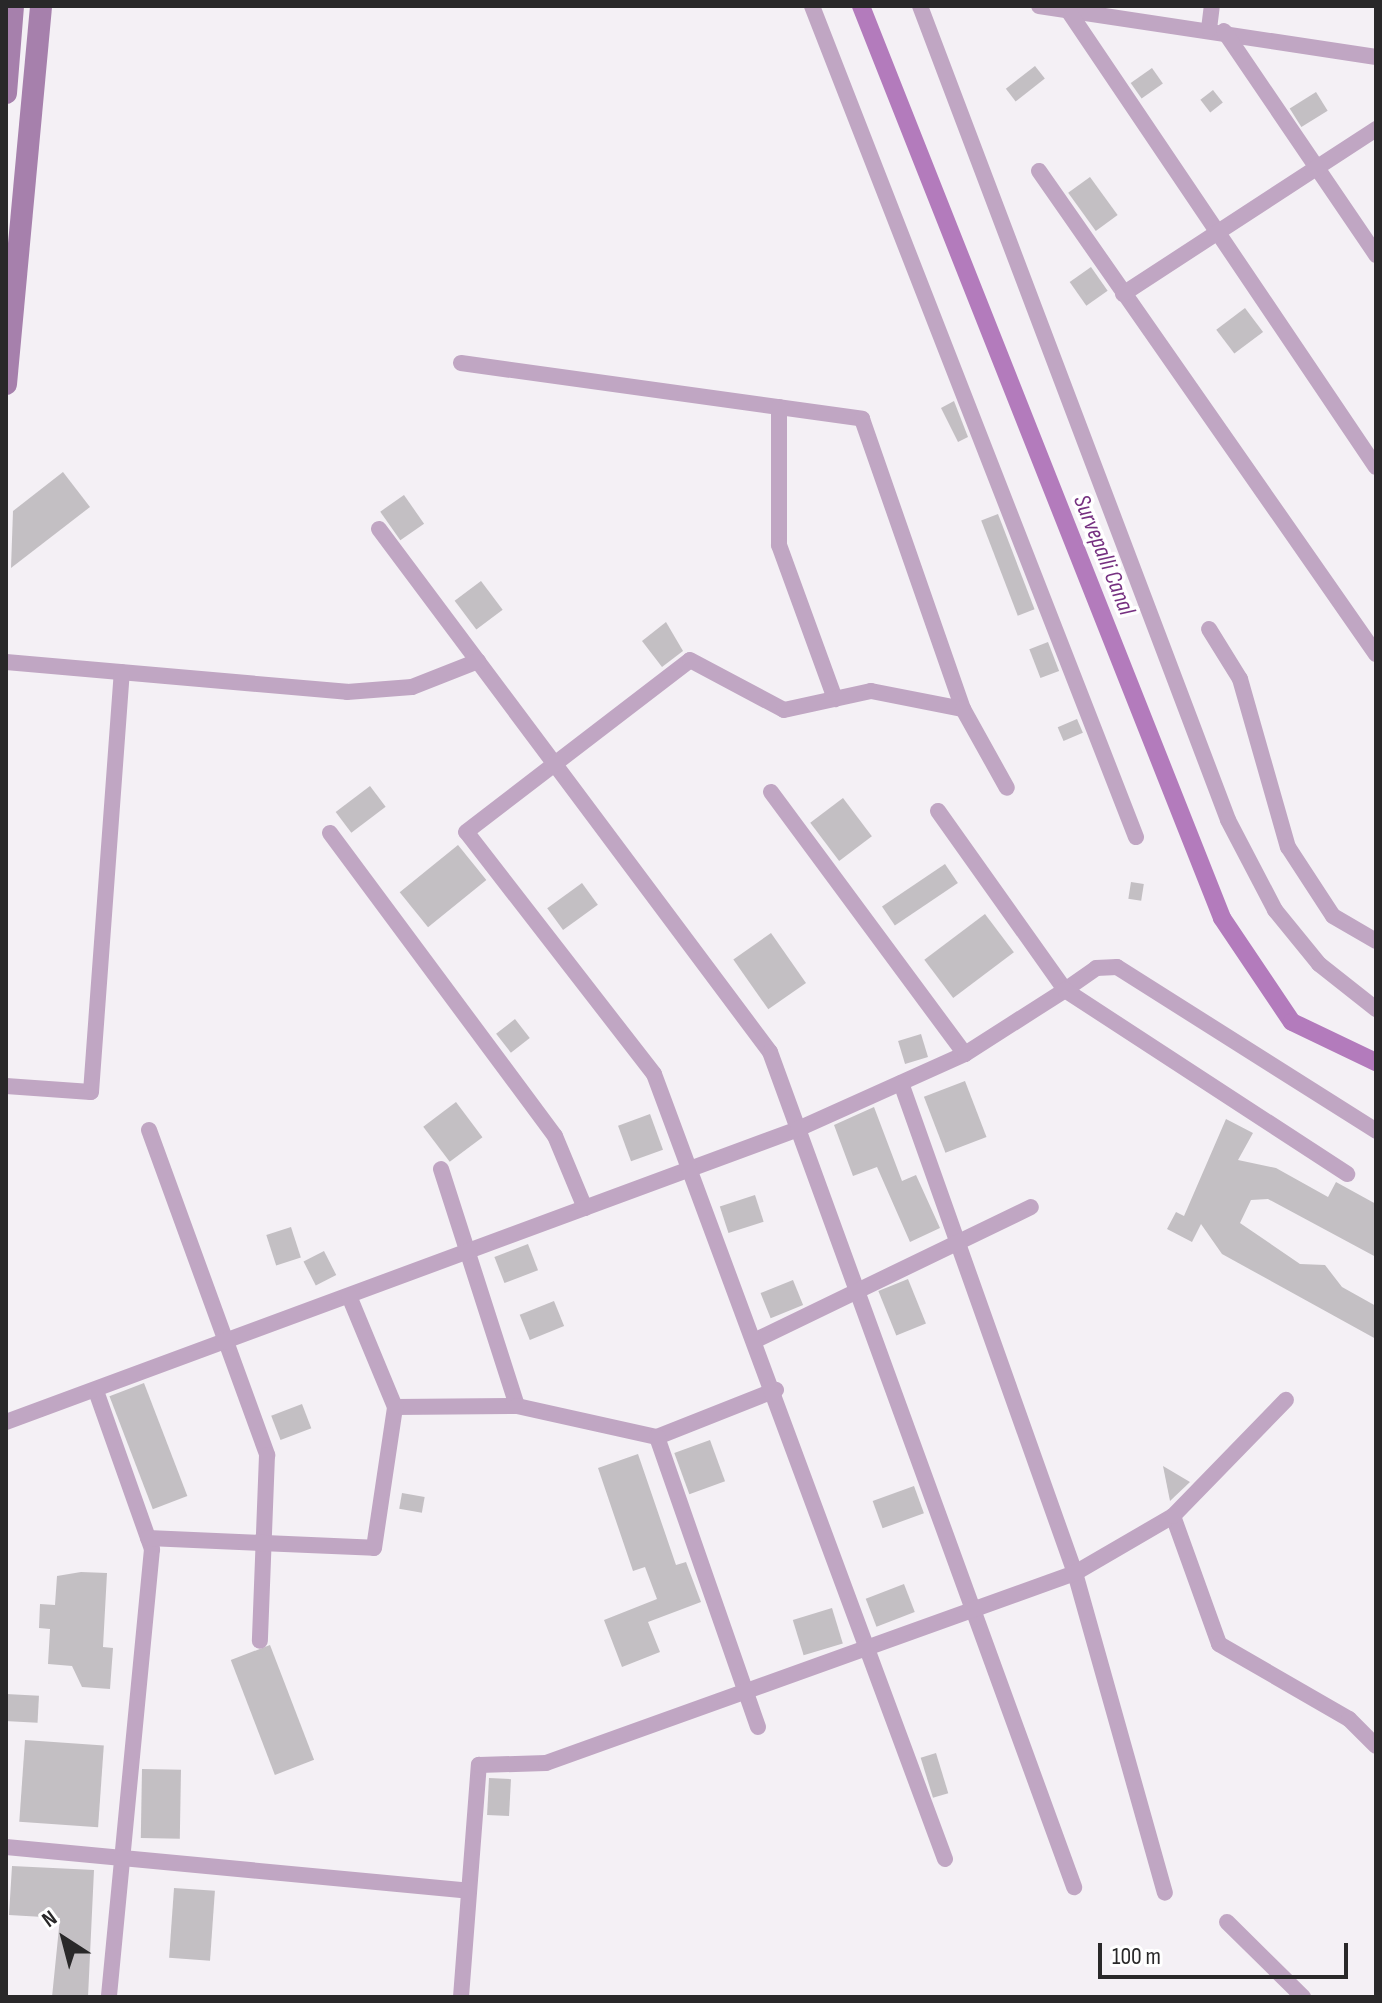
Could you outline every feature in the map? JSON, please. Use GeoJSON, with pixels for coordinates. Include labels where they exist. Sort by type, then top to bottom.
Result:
{"type":"FeatureCollection","features":[{"type":"Feature","properties":{"kind":"main road"},"geometry":{"type":"LineString","coordinates":[[6,93],[13,6]]}},
{"type":"Feature","properties":{"kind":"main road"},"geometry":{"type":"LineString","coordinates":[[6,384],[15,186],[41,6]]}},
{"type":"Feature","properties":{"kind":"street"},"geometry":{"type":"LineString","coordinates":[[812,6],[1136,837]]}},
{"type":"Feature","properties":{"kind":"street"},"geometry":{"type":"LineString","coordinates":[[920,6],[1228,820],[1275,910],[1319,964],[1376,1009]]}},
{"type":"Feature","properties":{"kind":"street"},"geometry":{"type":"LineString","coordinates":[[1039,6],[1216,30],[1376,57]]}},
{"type":"Feature","properties":{"kind":"street"},"geometry":{"type":"LineString","coordinates":[[1212,6],[1216,30],[1376,255]]}},
{"type":"Feature","properties":{"kind":"street"},"geometry":{"type":"LineString","coordinates":[[1065,8],[1376,467]]}},
{"type":"Feature","properties":{"kind":"street"},"geometry":{"type":"LineString","coordinates":[[1123,294],[1314,164],[1376,129]]}},
{"type":"Feature","properties":{"kind":"street"},"geometry":{"type":"LineString","coordinates":[[1039,171],[1376,654]]}},
{"type":"Feature","properties":{"kind":"street"},"geometry":{"type":"LineString","coordinates":[[461,363],[862,419],[963,709],[1007,788]]}},
{"type":"Feature","properties":{"kind":"street"},"geometry":{"type":"LineString","coordinates":[[779,407],[779,545],[835,699]]}},
{"type":"Feature","properties":{"kind":"street"},"geometry":{"type":"LineString","coordinates":[[379,529],[770,1052],[969,1610],[1074,1887]]}},
{"type":"Feature","properties":{"kind":"street"},"geometry":{"type":"LineString","coordinates":[[1209,629],[1240,679],[1288,847],[1333,916],[1376,941]]}},
{"type":"Feature","properties":{"kind":"street"},"geometry":{"type":"LineString","coordinates":[[945,1859],[758,1339],[654,1074],[466,832],[558,765],[690,660],[784,710],[871,691],[963,709]]}},
{"type":"Feature","properties":{"kind":"street"},"geometry":{"type":"LineString","coordinates":[[6,662],[347,692],[412,687],[478,661]]}},
{"type":"Feature","properties":{"kind":"street"},"geometry":{"type":"LineString","coordinates":[[6,1086],[91,1092],[122,672]]}},
{"type":"Feature","properties":{"kind":"street"},"geometry":{"type":"LineString","coordinates":[[771,792],[965,1054]]}},
{"type":"Feature","properties":{"kind":"street"},"geometry":{"type":"LineString","coordinates":[[938,811],[1065,990],[1347,1174]]}},
{"type":"Feature","properties":{"kind":"street"},"geometry":{"type":"LineString","coordinates":[[330,833],[555,1136],[585,1208]]}},
{"type":"Feature","properties":{"kind":"street"},"geometry":{"type":"LineString","coordinates":[[6,1422],[798,1129],[965,1054],[1096,968],[1117,967],[1376,1131]]}},
{"type":"Feature","properties":{"kind":"street"},"geometry":{"type":"LineString","coordinates":[[901,1083],[1075,1573],[1165,1893]]}},
{"type":"Feature","properties":{"kind":"street"},"geometry":{"type":"LineString","coordinates":[[149,1130],[267,1455],[261,1543],[260,1641]]}},
{"type":"Feature","properties":{"kind":"street"},"geometry":{"type":"LineString","coordinates":[[441,1169],[471,1251],[517,1406]]}},
{"type":"Feature","properties":{"kind":"street"},"geometry":{"type":"LineString","coordinates":[[758,1339],[1031,1207]]}},
{"type":"Feature","properties":{"kind":"street"},"geometry":{"type":"LineString","coordinates":[[148,1538],[374,1548],[395,1407],[349,1296]]}},
{"type":"Feature","properties":{"kind":"street"},"geometry":{"type":"LineString","coordinates":[[395,1407],[517,1406],[657,1437],[776,1390]]}},
{"type":"Feature","properties":{"kind":"street"},"geometry":{"type":"LineString","coordinates":[[96,1391],[148,1538],[109,1997]]}},
{"type":"Feature","properties":{"kind":"street"},"geometry":{"type":"LineString","coordinates":[[461,1997],[479,1765],[546,1763],[1075,1573],[1173,1516],[1286,1400]]}},
{"type":"Feature","properties":{"kind":"street"},"geometry":{"type":"LineString","coordinates":[[657,1437],[740,1692],[758,1727]]}},
{"type":"Feature","properties":{"kind":"street"},"geometry":{"type":"LineString","coordinates":[[1173,1516],[1219,1644],[1349,1719],[1376,1746]]}},
{"type":"Feature","properties":{"kind":"street"},"geometry":{"type":"LineString","coordinates":[[6,1847],[469,1891]]}},
{"type":"Feature","properties":{"kind":"street"},"geometry":{"type":"LineString","coordinates":[[1227,1922],[1303,1997]]}},
{"type":"Feature","properties":{"kind":"building"},"geometry":{"type":"Polygon","coordinates":[[[1035,66],[1045,79],[1016,101],[1006,89],[1035,66]]]}},
{"type":"Feature","properties":{"kind":"building"},"geometry":{"type":"Polygon","coordinates":[[[1152,68],[1163,84],[1142,98],[1131,83],[1152,68]]]}},
{"type":"Feature","properties":{"kind":"building"},"geometry":{"type":"Polygon","coordinates":[[[1213,90],[1223,103],[1210,112],[1200,100],[1213,90]]]}},
{"type":"Feature","properties":{"kind":"building"},"geometry":{"type":"Polygon","coordinates":[[[1316,92],[1328,111],[1301,127],[1290,108],[1316,92]]]}},
{"type":"Feature","properties":{"kind":"building"},"geometry":{"type":"Polygon","coordinates":[[[1090,177],[1118,215],[1096,231],[1068,193],[1090,177]]]}},
{"type":"Feature","properties":{"kind":"building"},"geometry":{"type":"Polygon","coordinates":[[[1091,267],[1108,291],[1086,306],[1070,282],[1091,267]]]}},
{"type":"Feature","properties":{"kind":"building"},"geometry":{"type":"Polygon","coordinates":[[[1245,308],[1263,332],[1234,354],[1216,330],[1245,308]]]}},
{"type":"Feature","properties":{"kind":"building"},"geometry":{"type":"Polygon","coordinates":[[[954,401],[968,437],[958,442],[941,408],[954,401]]]}},
{"type":"Feature","properties":{"kind":"building"},"geometry":{"type":"Polygon","coordinates":[[[63,472],[90,507],[11,568],[13,511],[63,472]]]}},
{"type":"Feature","properties":{"kind":"building"},"geometry":{"type":"Polygon","coordinates":[[[404,495],[424,524],[400,540],[380,512],[404,495]]]}},
{"type":"Feature","properties":{"kind":"building"},"geometry":{"type":"Polygon","coordinates":[[[998,514],[1035,609],[1018,616],[981,520],[998,514]]]}},
{"type":"Feature","properties":{"kind":"building"},"geometry":{"type":"Polygon","coordinates":[[[481,581],[503,610],[476,630],[455,601],[481,581]]]}},
{"type":"Feature","properties":{"kind":"building"},"geometry":{"type":"Polygon","coordinates":[[[666,622],[683,651],[662,667],[642,641],[666,622]]]}},
{"type":"Feature","properties":{"kind":"building"},"geometry":{"type":"Polygon","coordinates":[[[1048,642],[1059,671],[1040,678],[1029,649],[1048,642]]]}},
{"type":"Feature","properties":{"kind":"building"},"geometry":{"type":"Polygon","coordinates":[[[1077,719],[1083,733],[1064,741],[1058,727],[1077,719]]]}},
{"type":"Feature","properties":{"kind":"building"},"geometry":{"type":"Polygon","coordinates":[[[370,786],[386,807],[351,833],[336,812],[370,786]]]}},
{"type":"Feature","properties":{"kind":"building"},"geometry":{"type":"Polygon","coordinates":[[[843,798],[872,836],[839,861],[810,823],[843,798]]]}},
{"type":"Feature","properties":{"kind":"building"},"geometry":{"type":"Polygon","coordinates":[[[458,845],[486,880],[428,927],[400,892],[458,845]]]}},
{"type":"Feature","properties":{"kind":"building"},"geometry":{"type":"Polygon","coordinates":[[[945,864],[958,883],[895,926],[882,906],[945,864]]]}},
{"type":"Feature","properties":{"kind":"building"},"geometry":{"type":"Polygon","coordinates":[[[1131,882],[1144,884],[1141,901],[1128,899],[1131,882]]]}},
{"type":"Feature","properties":{"kind":"building"},"geometry":{"type":"Polygon","coordinates":[[[582,883],[598,905],[563,930],[547,908],[582,883]]]}},
{"type":"Feature","properties":{"kind":"building"},"geometry":{"type":"Polygon","coordinates":[[[985,914],[1014,952],[953,998],[924,960],[985,914]]]}},
{"type":"Feature","properties":{"kind":"building"},"geometry":{"type":"Polygon","coordinates":[[[771,933],[806,983],[768,1009],[733,959],[771,933]]]}},
{"type":"Feature","properties":{"kind":"building"},"geometry":{"type":"Polygon","coordinates":[[[515,1019],[530,1038],[511,1053],[496,1034],[515,1019]]]}},
{"type":"Feature","properties":{"kind":"building"},"geometry":{"type":"Polygon","coordinates":[[[921,1034],[928,1057],[905,1064],[898,1041],[921,1034]]]}},
{"type":"Feature","properties":{"kind":"building"},"geometry":{"type":"Polygon","coordinates":[[[965,1081],[987,1137],[945,1153],[924,1097],[965,1081]]]}},
{"type":"Feature","properties":{"kind":"building"},"geometry":{"type":"Polygon","coordinates":[[[456,1102],[482,1137],[450,1162],[423,1127],[456,1102]]]}},
{"type":"Feature","properties":{"kind":"building"},"geometry":{"type":"Polygon","coordinates":[[[874,1107],[902,1181],[916,1175],[940,1228],[910,1242],[877,1167],[853,1176],[834,1125],[874,1107]]]}},
{"type":"Feature","properties":{"kind":"building"},"geometry":{"type":"Polygon","coordinates":[[[650,1114],[663,1150],[631,1161],[618,1126],[650,1114]]]}},
{"type":"Feature","properties":{"kind":"building"},"geometry":{"type":"Polygon","coordinates":[[[1226,1119],[1253,1133],[1238,1160],[1276,1168],[1328,1197],[1336,1182],[1376,1204],[1376,1257],[1268,1199],[1251,1200],[1240,1223],[1300,1264],[1325,1265],[1342,1287],[1376,1306],[1376,1339],[1222,1254],[1201,1224],[1192,1242],[1167,1229],[1176,1212],[1184,1216],[1226,1119]]]}},
{"type":"Feature","properties":{"kind":"building"},"geometry":{"type":"Polygon","coordinates":[[[755,1195],[764,1222],[728,1233],[720,1206],[755,1195]]]}},
{"type":"Feature","properties":{"kind":"building"},"geometry":{"type":"Polygon","coordinates":[[[291,1227],[301,1257],[276,1265],[266,1235],[291,1227]]]}},
{"type":"Feature","properties":{"kind":"building"},"geometry":{"type":"Polygon","coordinates":[[[528,1244],[538,1270],[504,1283],[494,1257],[528,1244]]]}},
{"type":"Feature","properties":{"kind":"building"},"geometry":{"type":"Polygon","coordinates":[[[324,1251],[336,1275],[316,1285],[304,1261],[324,1251]]]}},
{"type":"Feature","properties":{"kind":"building"},"geometry":{"type":"Polygon","coordinates":[[[908,1279],[926,1324],[896,1335],[878,1291],[908,1279]]]}},
{"type":"Feature","properties":{"kind":"building"},"geometry":{"type":"Polygon","coordinates":[[[793,1280],[803,1305],[771,1318],[761,1293],[793,1280]]]}},
{"type":"Feature","properties":{"kind":"building"},"geometry":{"type":"Polygon","coordinates":[[[554,1301],[564,1326],[530,1340],[520,1315],[554,1301]]]}},
{"type":"Feature","properties":{"kind":"building"},"geometry":{"type":"Polygon","coordinates":[[[144,1383],[187,1496],[153,1509],[109,1396],[144,1383]]]}},
{"type":"Feature","properties":{"kind":"building"},"geometry":{"type":"Polygon","coordinates":[[[302,1404],[311,1428],[281,1440],[271,1416],[302,1404]]]}},
{"type":"Feature","properties":{"kind":"building"},"geometry":{"type":"Polygon","coordinates":[[[710,1440],[725,1481],[689,1494],[674,1453],[710,1440]]]}},
{"type":"Feature","properties":{"kind":"building"},"geometry":{"type":"Polygon","coordinates":[[[638,1454],[676,1565],[686,1562],[701,1602],[648,1622],[660,1652],[622,1667],[604,1620],[657,1599],[645,1567],[633,1571],[598,1468],[638,1454]]]}},
{"type":"Feature","properties":{"kind":"building"},"geometry":{"type":"Polygon","coordinates":[[[1163,1466],[1190,1482],[1170,1501],[1163,1466]]]}},
{"type":"Feature","properties":{"kind":"building"},"geometry":{"type":"Polygon","coordinates":[[[914,1486],[924,1513],[883,1528],[873,1501],[914,1486]]]}},
{"type":"Feature","properties":{"kind":"building"},"geometry":{"type":"Polygon","coordinates":[[[402,1493],[425,1497],[422,1513],[399,1509],[402,1493]]]}},
{"type":"Feature","properties":{"kind":"building"},"geometry":{"type":"Polygon","coordinates":[[[81,1572],[107,1573],[103,1647],[113,1648],[110,1689],[82,1687],[72,1666],[48,1664],[50,1629],[39,1628],[40,1604],[55,1605],[57,1576],[81,1572]]]}},
{"type":"Feature","properties":{"kind":"building"},"geometry":{"type":"Polygon","coordinates":[[[904,1584],[915,1612],[876,1627],[866,1599],[904,1584]]]}},
{"type":"Feature","properties":{"kind":"building"},"geometry":{"type":"Polygon","coordinates":[[[832,1608],[843,1643],[804,1655],[793,1620],[832,1608]]]}},
{"type":"Feature","properties":{"kind":"building"},"geometry":{"type":"Polygon","coordinates":[[[270,1645],[314,1760],[275,1775],[231,1660],[270,1645]]]}},
{"type":"Feature","properties":{"kind":"building"},"geometry":{"type":"Polygon","coordinates":[[[6,1694],[39,1696],[38,1723],[6,1721],[6,1694]]]}},
{"type":"Feature","properties":{"kind":"building"},"geometry":{"type":"Polygon","coordinates":[[[25,1740],[104,1746],[98,1827],[19,1822],[25,1740]]]}},
{"type":"Feature","properties":{"kind":"building"},"geometry":{"type":"Polygon","coordinates":[[[936,1753],[948,1793],[933,1798],[921,1758],[936,1753]]]}},
{"type":"Feature","properties":{"kind":"building"},"geometry":{"type":"Polygon","coordinates":[[[142,1769],[181,1770],[180,1839],[141,1838],[142,1769]]]}},
{"type":"Feature","properties":{"kind":"building"},"geometry":{"type":"Polygon","coordinates":[[[489,1778],[511,1779],[509,1816],[487,1815],[489,1778]]]}},
{"type":"Feature","properties":{"kind":"building"},"geometry":{"type":"Polygon","coordinates":[[[12,1866],[94,1870],[88,1997],[52,1997],[60,1918],[9,1915],[12,1866]]]}},
{"type":"Feature","properties":{"kind":"building"},"geometry":{"type":"Polygon","coordinates":[[[174,1888],[215,1891],[210,1961],[169,1958],[174,1888]]]}},
{"type":"Feature","properties":{"kind":"waterway","name":"Survepalli Canal"},"geometry":{"type":"LineString","coordinates":[[861,6],[1222,918],[1292,1022],[1376,1062]]}}]}
